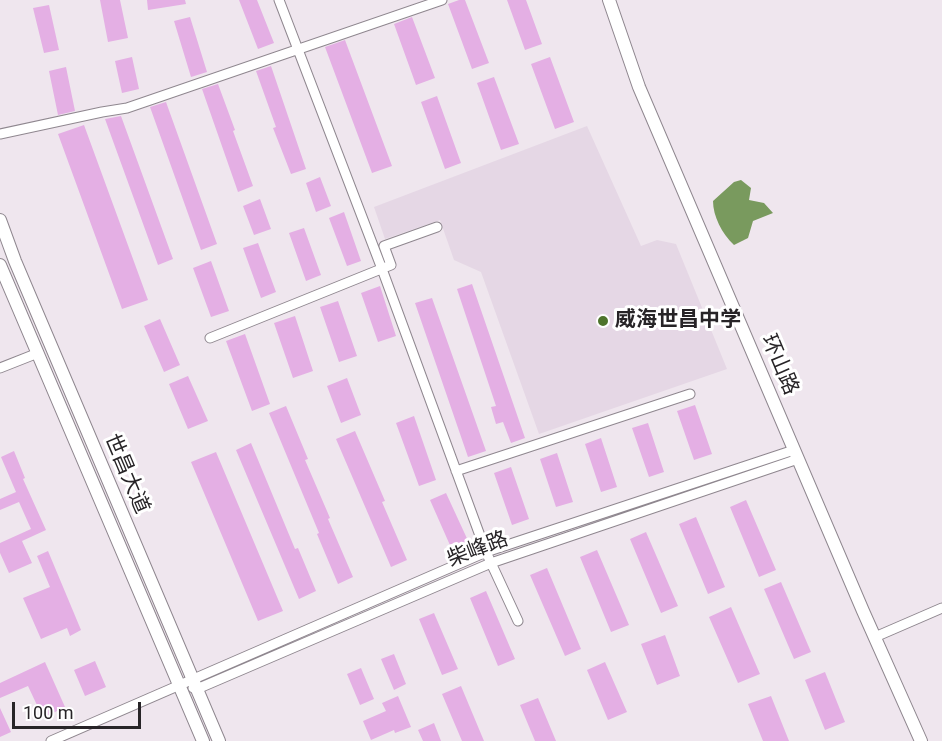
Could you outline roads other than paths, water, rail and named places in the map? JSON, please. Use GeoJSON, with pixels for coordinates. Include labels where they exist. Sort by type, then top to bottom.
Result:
{"type":"FeatureCollection","features":[{"type":"Feature","properties":{"kind":"main road","name":"环山路"},"geometry":{"type":"LineString","coordinates":[[609,0],[639,87],[921,741]]}},
{"type":"Feature","properties":{"kind":"main road","name":"世昌大道"},"geometry":{"type":"LineString","coordinates":[[0,220],[15,261],[219,741]]}},
{"type":"Feature","properties":{"kind":"main road","name":"世昌大道"},"geometry":{"type":"LineString","coordinates":[[0,265],[203,741]]}},
{"type":"Feature","properties":{"kind":"street"},"geometry":{"type":"LineString","coordinates":[[279,0],[382,269],[486,552],[519,621]]}},
{"type":"Feature","properties":{"kind":"street"},"geometry":{"type":"LineString","coordinates":[[0,134],[127,108],[442,0]]}},
{"type":"Feature","properties":{"kind":"street"},"geometry":{"type":"LineString","coordinates":[[210,338],[391,265],[384,246],[437,227]]}},
{"type":"Feature","properties":{"kind":"street"},"geometry":{"type":"LineString","coordinates":[[0,368],[38,353]]}},
{"type":"Feature","properties":{"kind":"street"},"geometry":{"type":"LineString","coordinates":[[456,471],[690,394]]}},
{"type":"Feature","properties":{"kind":"street","name":"柴峰路"},"geometry":{"type":"LineString","coordinates":[[194,684],[486,552],[796,454]]}},
{"type":"Feature","properties":{"kind":"street","name":"柴峰路"},"geometry":{"type":"LineString","coordinates":[[194,684],[491,563],[796,454]]}},
{"type":"Feature","properties":{"kind":"street"},"geometry":{"type":"LineString","coordinates":[[875,637],[942,608]]}},
{"type":"Feature","properties":{"kind":"street"},"geometry":{"type":"LineString","coordinates":[[51,741],[179,685],[194,684]]}},
{"type":"Feature","properties":{"kind":"place","name":"威海世昌中学"},"geometry":{"type":"Point","coordinates":[603,321]}}]}
